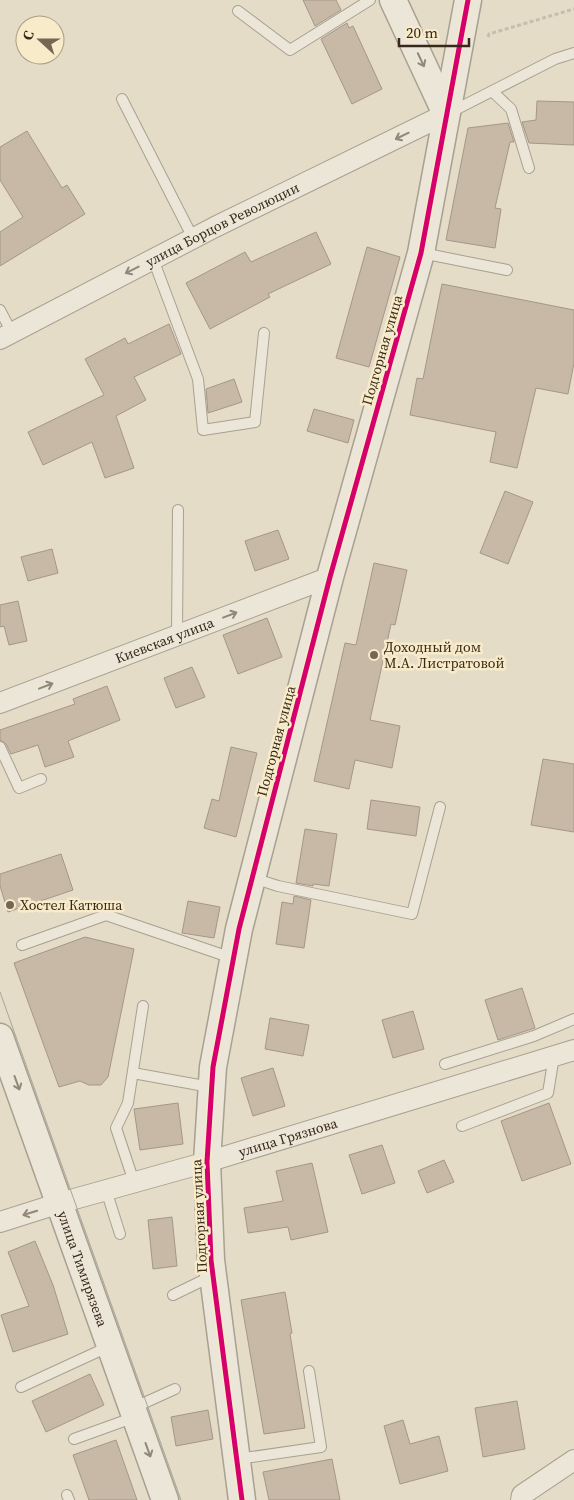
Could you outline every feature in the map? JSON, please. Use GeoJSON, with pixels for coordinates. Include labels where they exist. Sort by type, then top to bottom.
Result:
{"type":"FeatureCollection","features":[{"type":"Feature","properties":{"kind":"street"},"geometry":{"type":"LineString","coordinates":[[394,0],[446,114]]}},
{"type":"Feature","properties":{"kind":"street","name":"Подгорная улица"},"geometry":{"type":"LineString","coordinates":[[242,1500],[210,1260],[206,1162],[213,1067],[239,928],[330,577],[421,253],[468,0]]}},
{"type":"Feature","properties":{"kind":"street","name":"улица Борцов Революции"},"geometry":{"type":"LineString","coordinates":[[6,336],[193,238],[446,114]]}},
{"type":"Feature","properties":{"kind":"street","name":"Киевская улица"},"geometry":{"type":"LineString","coordinates":[[0,703],[330,577]]}},
{"type":"Feature","properties":{"kind":"street","name":"улица Тимирязева"},"geometry":{"type":"LineString","coordinates":[[1,1046],[60,1203],[165,1500]]}},
{"type":"Feature","properties":{"kind":"street","name":"улица Грязнова"},"geometry":{"type":"LineString","coordinates":[[0,1222],[206,1162],[574,1050]]}},
{"type":"Feature","properties":{"kind":"street"},"geometry":{"type":"LineString","coordinates":[[521,1500],[522,1495],[574,1460]]}},
{"type":"Feature","properties":{"kind":"lane"},"geometry":{"type":"LineString","coordinates":[[238,11],[290,50],[370,0]]}},
{"type":"Feature","properties":{"kind":"lane"},"geometry":{"type":"LineString","coordinates":[[446,114],[555,59],[574,53]]}},
{"type":"Feature","properties":{"kind":"lane"},"geometry":{"type":"LineString","coordinates":[[492,91],[511,109],[528,168]]}},
{"type":"Feature","properties":{"kind":"lane"},"geometry":{"type":"LineString","coordinates":[[122,100],[193,238]]}},
{"type":"Feature","properties":{"kind":"lane"},"geometry":{"type":"LineString","coordinates":[[421,253],[507,270]]}},
{"type":"Feature","properties":{"kind":"lane"},"geometry":{"type":"LineString","coordinates":[[153,259],[198,379],[203,430],[255,422],[264,333]]}},
{"type":"Feature","properties":{"kind":"lane"},"geometry":{"type":"LineString","coordinates":[[0,310],[6,336]]}},
{"type":"Feature","properties":{"kind":"lane"},"geometry":{"type":"LineString","coordinates":[[177,635],[178,510]]}},
{"type":"Feature","properties":{"kind":"lane"},"geometry":{"type":"LineString","coordinates":[[0,747],[19,788],[41,779]]}},
{"type":"Feature","properties":{"kind":"lane"},"geometry":{"type":"LineString","coordinates":[[252,878],[278,886],[412,914],[440,807]]}},
{"type":"Feature","properties":{"kind":"lane"},"geometry":{"type":"LineString","coordinates":[[22,945],[106,915],[233,958]]}},
{"type":"Feature","properties":{"kind":"lane"},"geometry":{"type":"LineString","coordinates":[[134,1182],[116,1128],[128,1102],[143,1006]]}},
{"type":"Feature","properties":{"kind":"lane"},"geometry":{"type":"LineString","coordinates":[[445,1064],[534,1036],[574,1019]]}},
{"type":"Feature","properties":{"kind":"lane"},"geometry":{"type":"LineString","coordinates":[[462,1126],[548,1094],[554,1056]]}},
{"type":"Feature","properties":{"kind":"lane"},"geometry":{"type":"LineString","coordinates":[[133,1073],[211,1088]]}},
{"type":"Feature","properties":{"kind":"lane"},"geometry":{"type":"LineString","coordinates":[[106,1190],[120,1234]]}},
{"type":"Feature","properties":{"kind":"lane"},"geometry":{"type":"LineString","coordinates":[[173,1295],[213,1275]]}},
{"type":"Feature","properties":{"kind":"lane"},"geometry":{"type":"LineString","coordinates":[[21,1387],[111,1346]]}},
{"type":"Feature","properties":{"kind":"lane"},"geometry":{"type":"LineString","coordinates":[[237,1460],[321,1446],[309,1371]]}},
{"type":"Feature","properties":{"kind":"lane"},"geometry":{"type":"LineString","coordinates":[[74,1439],[134,1412],[175,1389]]}},
{"type":"Feature","properties":{"kind":"path"},"geometry":{"type":"LineString","coordinates":[[487,43],[489,34],[574,9]]}},
{"type":"Feature","properties":{"kind":"building"},"geometry":{"type":"Polygon","coordinates":[[[303,0],[336,0],[341,10],[315,26],[303,0]]]}},
{"type":"Feature","properties":{"kind":"building"},"geometry":{"type":"Polygon","coordinates":[[[347,23],[349,28],[353,26],[382,89],[352,104],[321,39],[347,23]]]}},
{"type":"Feature","properties":{"kind":"building"},"geometry":{"type":"Polygon","coordinates":[[[537,101],[574,102],[574,145],[529,143],[522,122],[536,120],[537,101]]]}},
{"type":"Feature","properties":{"kind":"building"},"geometry":{"type":"Polygon","coordinates":[[[508,123],[514,142],[510,142],[495,208],[501,209],[495,248],[446,240],[468,128],[508,123]]]}},
{"type":"Feature","properties":{"kind":"building"},"geometry":{"type":"Polygon","coordinates":[[[27,131],[62,188],[67,185],[85,214],[0,266],[0,232],[23,217],[0,180],[0,147],[27,131]]]}},
{"type":"Feature","properties":{"kind":"building"},"geometry":{"type":"Polygon","coordinates":[[[316,232],[331,264],[268,294],[270,297],[210,329],[186,283],[245,252],[251,262],[316,232]]]}},
{"type":"Feature","properties":{"kind":"building"},"geometry":{"type":"Polygon","coordinates":[[[367,247],[400,257],[369,367],[336,358],[367,247]]]}},
{"type":"Feature","properties":{"kind":"building"},"geometry":{"type":"Polygon","coordinates":[[[442,284],[574,310],[574,363],[568,394],[536,388],[517,468],[490,462],[496,432],[410,415],[417,378],[423,379],[442,284]]]}},
{"type":"Feature","properties":{"kind":"building"},"geometry":{"type":"Polygon","coordinates":[[[169,324],[181,354],[134,377],[146,400],[116,416],[134,468],[105,478],[92,442],[43,465],[28,432],[104,395],[85,359],[125,338],[128,344],[169,324]]]}},
{"type":"Feature","properties":{"kind":"building"},"geometry":{"type":"Polygon","coordinates":[[[234,379],[242,402],[208,413],[206,389],[234,379]]]}},
{"type":"Feature","properties":{"kind":"building"},"geometry":{"type":"Polygon","coordinates":[[[314,409],[354,420],[348,443],[307,431],[314,409]]]}},
{"type":"Feature","properties":{"kind":"building"},"geometry":{"type":"Polygon","coordinates":[[[505,491],[533,502],[508,564],[480,553],[505,491]]]}},
{"type":"Feature","properties":{"kind":"building"},"geometry":{"type":"Polygon","coordinates":[[[278,530],[289,559],[255,571],[245,541],[278,530]]]}},
{"type":"Feature","properties":{"kind":"building"},"geometry":{"type":"Polygon","coordinates":[[[52,549],[58,573],[28,581],[21,557],[52,549]]]}},
{"type":"Feature","properties":{"kind":"building"},"geometry":{"type":"Polygon","coordinates":[[[374,563],[407,570],[395,625],[391,624],[370,720],[400,726],[392,768],[355,760],[349,789],[314,781],[345,643],[356,645],[374,563]]]}},
{"type":"Feature","properties":{"kind":"building"},"geometry":{"type":"Polygon","coordinates":[[[18,601],[27,641],[9,645],[4,626],[0,627],[0,605],[18,601]]]}},
{"type":"Feature","properties":{"kind":"building"},"geometry":{"type":"Polygon","coordinates":[[[267,618],[282,657],[238,674],[223,635],[267,618]]]}},
{"type":"Feature","properties":{"kind":"building"},"geometry":{"type":"Polygon","coordinates":[[[192,667],[205,697],[176,708],[164,678],[192,667]]]}},
{"type":"Feature","properties":{"kind":"building"},"geometry":{"type":"Polygon","coordinates":[[[107,686],[120,720],[68,741],[74,757],[45,767],[38,745],[11,754],[6,744],[0,740],[0,730],[75,704],[73,699],[107,686]]]}},
{"type":"Feature","properties":{"kind":"building"},"geometry":{"type":"Polygon","coordinates":[[[231,747],[257,753],[236,837],[204,828],[212,799],[219,801],[231,747]]]}},
{"type":"Feature","properties":{"kind":"building"},"geometry":{"type":"Polygon","coordinates":[[[543,759],[574,764],[574,832],[531,825],[543,759]]]}},
{"type":"Feature","properties":{"kind":"building"},"geometry":{"type":"Polygon","coordinates":[[[371,800],[420,807],[416,836],[367,829],[371,800]]]}},
{"type":"Feature","properties":{"kind":"building"},"geometry":{"type":"Polygon","coordinates":[[[305,829],[337,834],[329,886],[296,883],[305,829]]]}},
{"type":"Feature","properties":{"kind":"building"},"geometry":{"type":"Polygon","coordinates":[[[61,854],[73,890],[8,912],[0,886],[0,874],[61,854]]]}},
{"type":"Feature","properties":{"kind":"building"},"geometry":{"type":"Polygon","coordinates":[[[294,896],[311,900],[304,948],[276,944],[282,902],[293,904],[294,896]]]}},
{"type":"Feature","properties":{"kind":"building"},"geometry":{"type":"Polygon","coordinates":[[[188,901],[220,907],[214,938],[182,933],[188,901]]]}},
{"type":"Feature","properties":{"kind":"building"},"geometry":{"type":"Polygon","coordinates":[[[85,937],[134,949],[108,1077],[101,1085],[89,1085],[80,1081],[59,1087],[14,963],[85,937]]]}},
{"type":"Feature","properties":{"kind":"building"},"geometry":{"type":"Polygon","coordinates":[[[522,988],[535,1028],[498,1040],[485,1000],[522,988]]]}},
{"type":"Feature","properties":{"kind":"building"},"geometry":{"type":"Polygon","coordinates":[[[413,1011],[424,1049],[393,1058],[382,1020],[413,1011]]]}},
{"type":"Feature","properties":{"kind":"building"},"geometry":{"type":"Polygon","coordinates":[[[270,1018],[309,1025],[303,1056],[265,1049],[270,1018]]]}},
{"type":"Feature","properties":{"kind":"building"},"geometry":{"type":"Polygon","coordinates":[[[273,1068],[285,1106],[253,1116],[241,1078],[273,1068]]]}},
{"type":"Feature","properties":{"kind":"building"},"geometry":{"type":"Polygon","coordinates":[[[178,1103],[183,1144],[140,1150],[134,1109],[178,1103]]]}},
{"type":"Feature","properties":{"kind":"building"},"geometry":{"type":"Polygon","coordinates":[[[549,1103],[571,1164],[522,1181],[501,1121],[549,1103]]]}},
{"type":"Feature","properties":{"kind":"building"},"geometry":{"type":"Polygon","coordinates":[[[382,1145],[395,1183],[362,1194],[349,1155],[382,1145]]]}},
{"type":"Feature","properties":{"kind":"building"},"geometry":{"type":"Polygon","coordinates":[[[444,1160],[454,1182],[427,1193],[418,1171],[444,1160]]]}},
{"type":"Feature","properties":{"kind":"building"},"geometry":{"type":"Polygon","coordinates":[[[312,1163],[328,1232],[291,1240],[288,1227],[248,1233],[244,1208],[283,1201],[276,1171],[312,1163]]]}},
{"type":"Feature","properties":{"kind":"building"},"geometry":{"type":"Polygon","coordinates":[[[172,1217],[177,1266],[153,1269],[148,1220],[172,1217]]]}},
{"type":"Feature","properties":{"kind":"building"},"geometry":{"type":"Polygon","coordinates":[[[35,1241],[53,1285],[68,1334],[13,1352],[1,1315],[29,1306],[8,1252],[35,1241]]]}},
{"type":"Feature","properties":{"kind":"building"},"geometry":{"type":"Polygon","coordinates":[[[285,1292],[305,1428],[264,1434],[241,1300],[285,1292]]]}},
{"type":"Feature","properties":{"kind":"building"},"geometry":{"type":"Polygon","coordinates":[[[90,1374],[104,1405],[46,1432],[32,1401],[90,1374]]]}},
{"type":"Feature","properties":{"kind":"building"},"geometry":{"type":"Polygon","coordinates":[[[517,1401],[525,1449],[483,1457],[475,1408],[517,1401]]]}},
{"type":"Feature","properties":{"kind":"building"},"geometry":{"type":"Polygon","coordinates":[[[208,1410],[213,1439],[176,1446],[171,1417],[208,1410]]]}},
{"type":"Feature","properties":{"kind":"building"},"geometry":{"type":"Polygon","coordinates":[[[403,1420],[410,1444],[439,1436],[448,1471],[400,1484],[384,1426],[403,1420]]]}},
{"type":"Feature","properties":{"kind":"building"},"geometry":{"type":"Polygon","coordinates":[[[116,1440],[137,1500],[89,1500],[73,1455],[116,1440]]]}},
{"type":"Feature","properties":{"kind":"building"},"geometry":{"type":"Polygon","coordinates":[[[332,1459],[340,1500],[269,1500],[263,1472],[332,1459]]]}},
{"type":"Feature","properties":{"kind":"tram line"},"geometry":{"type":"LineString","coordinates":[[0,992],[181,1500]]}},
{"type":"Feature","properties":{"kind":"cycle path"},"geometry":{"type":"LineString","coordinates":[[242,1500],[211,1260],[207,1162],[213,1067],[239,929],[330,577],[421,253],[468,0]]}},
{"type":"Feature","properties":{"kind":"place","name":"Доходный дом М.А. Листратовой"},"geometry":{"type":"Point","coordinates":[374,655]}},
{"type":"Feature","properties":{"kind":"place","name":"Хостел Катюша"},"geometry":{"type":"Point","coordinates":[10,905]}}]}
